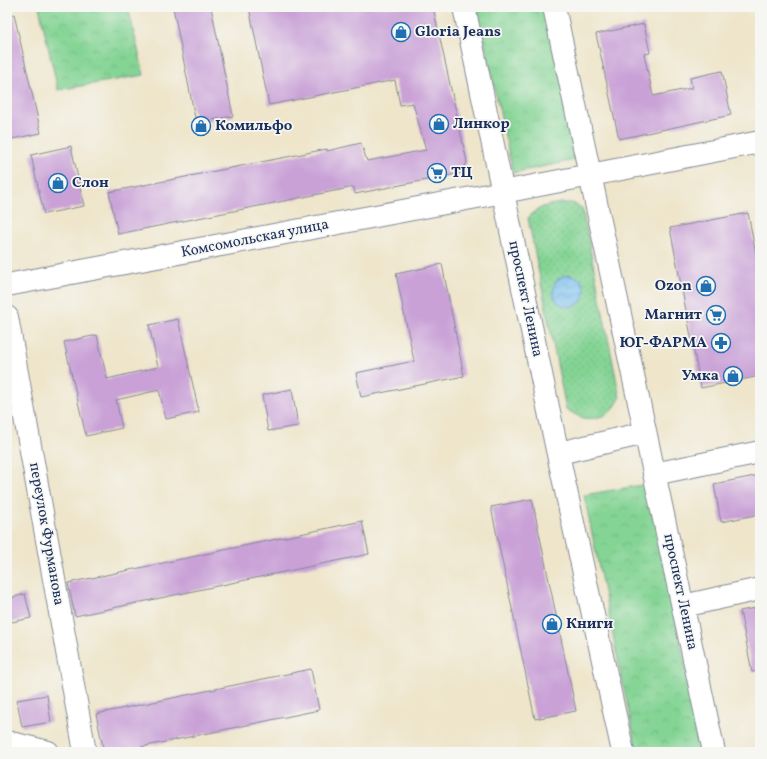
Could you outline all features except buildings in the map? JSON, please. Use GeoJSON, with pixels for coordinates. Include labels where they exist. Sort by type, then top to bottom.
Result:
{"type":"FeatureCollection","features":[{"type":"Feature","properties":{"kind":"street","name":"проспект Ленина"},"geometry":{"type":"LineString","coordinates":[[464,7],[502,192],[623,752]]}},
{"type":"Feature","properties":{"kind":"street","name":"проспект Ленина"},"geometry":{"type":"LineString","coordinates":[[554,7],[714,752]]}},
{"type":"Feature","properties":{"kind":"street"},"geometry":{"type":"LineString","coordinates":[[502,192],[760,142]]}},
{"type":"Feature","properties":{"kind":"street","name":"Комсомольская улица"},"geometry":{"type":"LineString","coordinates":[[7,285],[502,192]]}},
{"type":"Feature","properties":{"kind":"street","name":"переулок Фурманова"},"geometry":{"type":"LineString","coordinates":[[7,317],[85,752]]}},
{"type":"Feature","properties":{"kind":"street"},"geometry":{"type":"LineString","coordinates":[[559,453],[645,433]]}},
{"type":"Feature","properties":{"kind":"street"},"geometry":{"type":"LineString","coordinates":[[654,474],[760,452]]}},
{"type":"Feature","properties":{"kind":"street"},"geometry":{"type":"LineString","coordinates":[[683,606],[760,589]]}},
{"type":"Feature","properties":{"kind":"street"},"geometry":{"type":"LineString","coordinates":[[7,742],[48,752]]}},
{"type":"Feature","properties":{"kind":"green space"},"geometry":{"type":"Polygon","coordinates":[[[39,7],[128,7],[144,75],[58,90],[39,7]]]}},
{"type":"Feature","properties":{"kind":"green space"},"geometry":{"type":"Polygon","coordinates":[[[477,7],[546,7],[579,159],[513,173],[477,7]]]}},
{"type":"Feature","properties":{"kind":"green space"},"geometry":{"type":"Polygon","coordinates":[[[562,203],[572,203],[582,208],[620,398],[609,413],[589,419],[582,418],[566,409],[528,218],[536,211],[544,207],[562,203]]]}},
{"type":"Feature","properties":{"kind":"green space"},"geometry":{"type":"Polygon","coordinates":[[[648,484],[703,752],[637,752],[584,495],[648,484]]]}},
{"type":"Feature","properties":{"kind":"water"},"geometry":{"type":"Polygon","coordinates":[[[566,275],[572,275],[582,282],[585,291],[584,297],[578,304],[572,307],[566,307],[556,300],[553,294],[553,288],[560,278],[566,275]]]}},
{"type":"Feature","properties":{"kind":"place","name":"Gloria Jeans"},"geometry":{"type":"Point","coordinates":[401,32]}},
{"type":"Feature","properties":{"kind":"place","name":"Линкор"},"geometry":{"type":"Point","coordinates":[439,124]}},
{"type":"Feature","properties":{"kind":"place","name":"Комильфо"},"geometry":{"type":"Point","coordinates":[201,126]}},
{"type":"Feature","properties":{"kind":"place","name":"ТЦ"},"geometry":{"type":"Point","coordinates":[437,173]}},
{"type":"Feature","properties":{"kind":"place","name":"Слон"},"geometry":{"type":"Point","coordinates":[58,183]}},
{"type":"Feature","properties":{"kind":"place","name":"Ozon"},"geometry":{"type":"Point","coordinates":[706,286]}},
{"type":"Feature","properties":{"kind":"place","name":"Магнит"},"geometry":{"type":"Point","coordinates":[716,315]}},
{"type":"Feature","properties":{"kind":"place","name":"ЮГ-ФАРМА"},"geometry":{"type":"Point","coordinates":[721,343]}},
{"type":"Feature","properties":{"kind":"place","name":"Умка"},"geometry":{"type":"Point","coordinates":[733,376]}},
{"type":"Feature","properties":{"kind":"place","name":"Книги"},"geometry":{"type":"Point","coordinates":[552,624]}}]}
